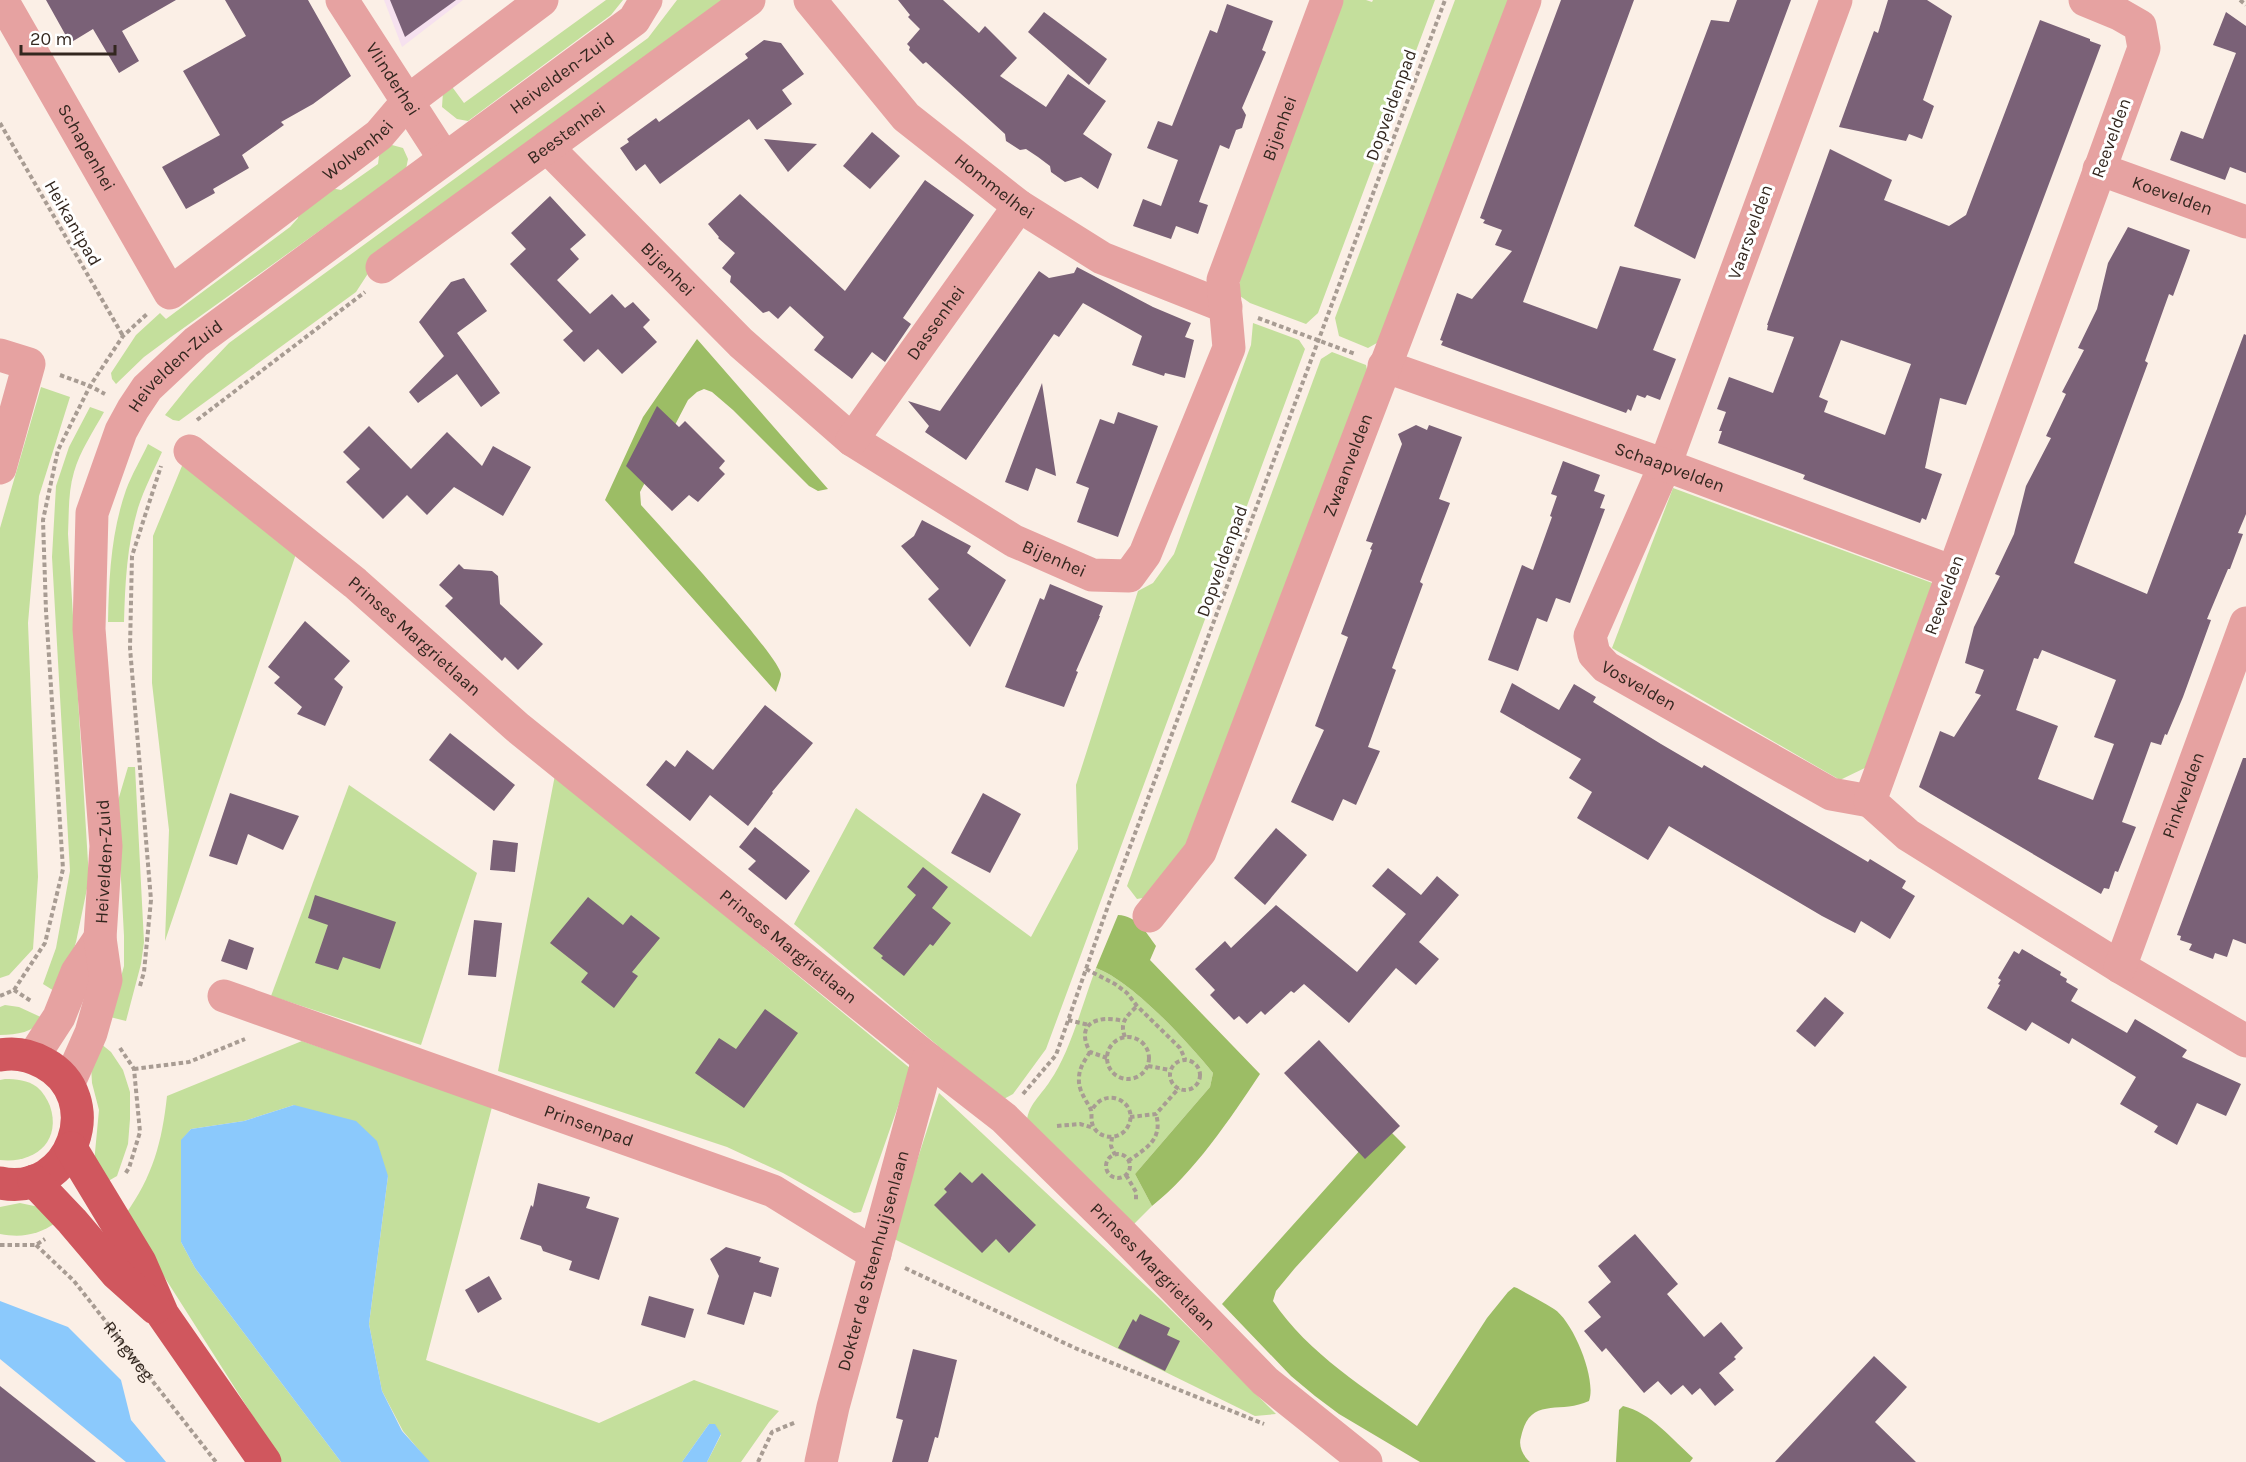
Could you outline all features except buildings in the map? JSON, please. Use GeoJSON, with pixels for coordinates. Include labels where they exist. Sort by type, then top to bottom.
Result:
{"type":"FeatureCollection","features":[{"type":"Feature","properties":{"kind":"main road"},"geometry":{"type":"LineString","coordinates":[[0,1055],[20,1054],[33,1057],[53,1068],[68,1085],[76,1106],[77,1127],[71,1148],[56,1168],[34,1181],[20,1184],[0,1183]]}},
{"type":"Feature","properties":{"kind":"main road"},"geometry":{"type":"LineString","coordinates":[[71,1148],[140,1262],[163,1315],[265,1462]]}},
{"type":"Feature","properties":{"kind":"main road"},"geometry":{"type":"LineString","coordinates":[[34,1181],[117,1274],[163,1315]]}},
{"type":"Feature","properties":{"kind":"street","name":"Schapenhei"},"geometry":{"type":"LineString","coordinates":[[2,0],[170,293]]}},
{"type":"Feature","properties":{"kind":"street","name":"Vlinderhei"},"geometry":{"type":"LineString","coordinates":[[342,0],[444,158]]}},
{"type":"Feature","properties":{"kind":"street","name":"Wolvenhei"},"geometry":{"type":"LineString","coordinates":[[170,293],[379,135],[408,101],[542,0]]}},
{"type":"Feature","properties":{"kind":"street","name":"Heivelden-Zuid"},"geometry":{"type":"LineString","coordinates":[[68,1085],[91,1033],[106,980],[100,938],[106,846],[89,629],[92,513],[121,431],[147,388],[196,342],[634,20],[646,0]]}},
{"type":"Feature","properties":{"kind":"street","name":"Beestenhei"},"geometry":{"type":"LineString","coordinates":[[382,267],[749,0]]}},
{"type":"Feature","properties":{"kind":"street","name":"Hommelhei"},"geometry":{"type":"LineString","coordinates":[[810,0],[906,117],[1019,206],[1102,258],[1226,307]]}},
{"type":"Feature","properties":{"kind":"street","name":"Bijenhei"},"geometry":{"type":"LineString","coordinates":[[547,147],[741,343],[852,440],[1014,541],[1092,575],[1129,576],[1145,554],[1229,348],[1223,280],[1327,0]]}},
{"type":"Feature","properties":{"kind":"street","name":"Zwaanvelden"},"geometry":{"type":"LineString","coordinates":[[1149,916],[1200,852],[1525,0]]}},
{"type":"Feature","properties":{"kind":"street","name":"Vaarsvelden"},"geometry":{"type":"LineString","coordinates":[[1665,465],[1836,0]]}},
{"type":"Feature","properties":{"kind":"street","name":"Reevelden"},"geometry":{"type":"LineString","coordinates":[[1870,801],[2144,48],[2140,26],[2119,14],[2085,0]]}},
{"type":"Feature","properties":{"kind":"street","name":"Koevelden"},"geometry":{"type":"LineString","coordinates":[[2099,169],[2246,222]]}},
{"type":"Feature","properties":{"kind":"street","name":"Dassenhei"},"geometry":{"type":"LineString","coordinates":[[852,440],[1019,206]]}},
{"type":"Feature","properties":{"kind":"street"},"geometry":{"type":"LineString","coordinates":[[0,468],[15,359]]}},
{"type":"Feature","properties":{"kind":"street","name":"Schaapvelden"},"geometry":{"type":"LineString","coordinates":[[1384,366],[1665,465],[1953,572]]}},
{"type":"Feature","properties":{"kind":"street","name":"Prinses Margrietlaan"},"geometry":{"type":"LineString","coordinates":[[182,444],[356,584],[517,727],[1004,1118],[1119,1231],[1264,1381],[1366,1462]]}},
{"type":"Feature","properties":{"kind":"street","name":"Vosvelden"},"geometry":{"type":"LineString","coordinates":[[1665,465],[1590,636],[1594,654],[1606,668],[1832,794],[1870,801]]}},
{"type":"Feature","properties":{"kind":"street","name":"Pinkvelden"},"geometry":{"type":"LineString","coordinates":[[2120,967],[2246,623]]}},
{"type":"Feature","properties":{"kind":"street"},"geometry":{"type":"LineString","coordinates":[[1870,801],[1908,835],[2120,967],[2246,1041]]}},
{"type":"Feature","properties":{"kind":"street","name":"Heivelden-Zuid"},"geometry":{"type":"LineString","coordinates":[[33,1057],[59,1017],[77,972],[100,938]]}},
{"type":"Feature","properties":{"kind":"street","name":"Prinsenpad"},"geometry":{"type":"LineString","coordinates":[[224,996],[773,1191],[875,1254]]}},
{"type":"Feature","properties":{"kind":"street","name":"Dokter de Steenhuijsenlaan"},"geometry":{"type":"LineString","coordinates":[[821,1462],[833,1407],[928,1059]]}},
{"type":"Feature","properties":{"kind":"path","name":"Dopveldenpad"},"geometry":{"type":"LineString","coordinates":[[1004,1118],[1056,1055],[1445,0]]}},
{"type":"Feature","properties":{"kind":"path"},"geometry":{"type":"LineString","coordinates":[[2240,0],[2246,4]]}},
{"type":"Feature","properties":{"kind":"path","name":"Heikantpad"},"geometry":{"type":"LineString","coordinates":[[0,123],[123,336]]}},
{"type":"Feature","properties":{"kind":"path"},"geometry":{"type":"LineString","coordinates":[[139,991],[144,972],[151,900],[130,648],[132,556],[161,466],[182,444],[365,291],[382,267]]}},
{"type":"Feature","properties":{"kind":"path"},"geometry":{"type":"LineString","coordinates":[[1226,307],[1384,366]]}},
{"type":"Feature","properties":{"kind":"path"},"geometry":{"type":"LineString","coordinates":[[1086,969],[1127,993],[1137,1006],[1180,1048],[1185,1059],[1198,1066],[1201,1076],[1199,1081],[1187,1090],[1179,1088],[1171,1080],[1170,1070],[1176,1062],[1185,1059]]}},
{"type":"Feature","properties":{"kind":"path"},"geometry":{"type":"LineString","coordinates":[[1125,1036],[1122,1029],[1123,1021],[1137,1006]]}},
{"type":"Feature","properties":{"kind":"path"},"geometry":{"type":"LineString","coordinates":[[1107,1058],[1090,1052],[1085,1044],[1085,1034],[1089,1025],[1097,1019],[1110,1018],[1123,1021]]}},
{"type":"Feature","properties":{"kind":"path"},"geometry":{"type":"LineString","coordinates":[[134,1069],[189,1062],[290,1020]]}},
{"type":"Feature","properties":{"kind":"path"},"geometry":{"type":"LineString","coordinates":[[1068,1020],[1089,1025]]}},
{"type":"Feature","properties":{"kind":"path"},"geometry":{"type":"LineString","coordinates":[[1125,1036],[1136,1037],[1146,1046],[1150,1059],[1148,1066],[1139,1076],[1124,1078],[1112,1071],[1107,1058],[1111,1045],[1125,1036]]}},
{"type":"Feature","properties":{"kind":"path"},"geometry":{"type":"LineString","coordinates":[[121,1048],[125,1039]]}},
{"type":"Feature","properties":{"kind":"path"},"geometry":{"type":"LineString","coordinates":[[1090,1052],[1080,1068],[1078,1080],[1081,1091],[1092,1110]]}},
{"type":"Feature","properties":{"kind":"path"},"geometry":{"type":"LineString","coordinates":[[1148,1066],[1170,1070]]}},
{"type":"Feature","properties":{"kind":"path"},"geometry":{"type":"LineString","coordinates":[[1130,1118],[1156,1114],[1179,1088]]}},
{"type":"Feature","properties":{"kind":"path"},"geometry":{"type":"LineString","coordinates":[[1113,1098],[1124,1103],[1128,1108],[1130,1118],[1128,1127],[1112,1137],[1105,1136],[1094,1129],[1091,1123],[1092,1110],[1100,1100],[1113,1098]]}},
{"type":"Feature","properties":{"kind":"path"},"geometry":{"type":"LineString","coordinates":[[1128,1161],[1155,1138],[1160,1126],[1156,1114]]}},
{"type":"Feature","properties":{"kind":"path"},"geometry":{"type":"LineString","coordinates":[[1112,1137],[1111,1146],[1116,1155]]}},
{"type":"Feature","properties":{"kind":"path"},"geometry":{"type":"LineString","coordinates":[[1116,1155],[1128,1161],[1130,1164],[1128,1172],[1122,1178],[1114,1178],[1108,1173],[1106,1166],[1109,1159],[1116,1155]]}},
{"type":"Feature","properties":{"kind":"path","name":"Ringweg"},"geometry":{"type":"LineString","coordinates":[[36,1245],[74,1281],[216,1462]]}},
{"type":"Feature","properties":{"kind":"path"},"geometry":{"type":"LineString","coordinates":[[875,1254],[1075,1348],[1270,1427]]}},
{"type":"Feature","properties":{"kind":"path"},"geometry":{"type":"LineString","coordinates":[[758,1462],[772,1432],[833,1407]]}},
{"type":"Feature","properties":{"kind":"shaded area"},"geometry":{"type":"Polygon","coordinates":[[[384,0],[463,0],[402,47],[384,0]]]}},
{"type":"Feature","properties":{"kind":"green space"},"geometry":{"type":"Polygon","coordinates":[[[606,0],[623,0],[611,15],[468,121],[457,119],[442,107],[443,92],[450,84],[464,103],[606,0]]]}},
{"type":"Feature","properties":{"kind":"green space"},"geometry":{"type":"Polygon","coordinates":[[[677,0],[730,0],[378,258],[356,292],[179,421],[165,415],[190,384],[229,343],[648,38],[677,0]]]}},
{"type":"Feature","properties":{"kind":"green space"},"geometry":{"type":"Polygon","coordinates":[[[1341,0],[1372,2],[1373,0],[1435,0],[1318,313],[1306,324],[1250,303],[1240,296],[1240,276],[1341,0]]]}},
{"type":"Feature","properties":{"kind":"green space"},"geometry":{"type":"Polygon","coordinates":[[[1455,0],[1509,0],[1384,339],[1368,348],[1339,336],[1335,318],[1455,0]]]}},
{"type":"Feature","properties":{"kind":"green space"},"geometry":{"type":"Polygon","coordinates":[[[392,145],[403,148],[408,159],[406,169],[144,357],[116,384],[111,373],[136,335],[160,313],[166,319],[290,227],[298,218],[299,209],[326,187],[341,190],[378,164],[380,148],[392,145]]]}},
{"type":"Feature","properties":{"kind":"green space"},"geometry":{"type":"Polygon","coordinates":[[[1253,323],[1299,340],[1305,349],[1046,1049],[1013,1094],[1002,1100],[794,924],[856,808],[1031,937],[1078,849],[1076,785],[1138,591],[1153,583],[1174,554],[1251,345],[1253,323]]]}},
{"type":"Feature","properties":{"kind":"green space"},"geometry":{"type":"Polygon","coordinates":[[[697,339],[828,489],[818,491],[809,486],[733,410],[712,392],[704,389],[688,400],[640,492],[641,505],[718,591],[776,663],[781,674],[776,692],[605,500],[643,417],[697,339]]]}},
{"type":"Feature","properties":{"kind":"green space"},"geometry":{"type":"Polygon","coordinates":[[[1332,352],[1366,365],[1369,378],[1196,842],[1148,897],[1137,899],[1127,886],[1321,359],[1332,352]]]}},
{"type":"Feature","properties":{"kind":"green space"},"geometry":{"type":"Polygon","coordinates":[[[41,387],[70,397],[39,496],[28,623],[38,877],[33,949],[9,975],[0,978],[0,528],[41,387]]]}},
{"type":"Feature","properties":{"kind":"green space"},"geometry":{"type":"Polygon","coordinates":[[[90,407],[104,412],[83,449],[74,472],[68,534],[89,879],[76,942],[59,994],[43,984],[56,948],[70,871],[52,557],[56,486],[69,447],[90,407]]]}},
{"type":"Feature","properties":{"kind":"green space"},"geometry":{"type":"Polygon","coordinates":[[[148,444],[162,452],[143,494],[134,522],[127,564],[124,622],[108,622],[110,572],[117,522],[126,490],[148,444]]]}},
{"type":"Feature","properties":{"kind":"green space"},"geometry":{"type":"Polygon","coordinates":[[[184,461],[297,551],[165,941],[169,830],[152,683],[153,536],[184,461]]]}},
{"type":"Feature","properties":{"kind":"green space"},"geometry":{"type":"Polygon","coordinates":[[[1673,488],[1935,584],[1871,765],[1840,780],[1612,648],[1673,488]]]}},
{"type":"Feature","properties":{"kind":"green space"},"geometry":{"type":"Polygon","coordinates":[[[128,767],[135,767],[144,942],[141,964],[126,1021],[110,1017],[124,966],[117,804],[128,767]]]}},
{"type":"Feature","properties":{"kind":"green space"},"geometry":{"type":"Polygon","coordinates":[[[555,775],[911,1069],[861,1212],[854,1213],[783,1173],[727,1147],[498,1071],[555,775]]]}},
{"type":"Feature","properties":{"kind":"green space"},"geometry":{"type":"Polygon","coordinates":[[[349,785],[477,873],[421,1045],[271,996],[349,785]]]}},
{"type":"Feature","properties":{"kind":"green space"},"geometry":{"type":"Polygon","coordinates":[[[1118,915],[1131,918],[1145,930],[1156,946],[1150,960],[1260,1074],[1197,1162],[1152,1206],[1135,1174],[1210,1087],[1213,1073],[1159,1014],[1126,986],[1096,968],[1118,915]]]}},
{"type":"Feature","properties":{"kind":"green space"},"geometry":{"type":"Polygon","coordinates":[[[1096,968],[1126,986],[1159,1014],[1213,1073],[1210,1087],[1135,1174],[1152,1206],[1130,1228],[1027,1121],[1033,1105],[1064,1056],[1096,968]]]}},
{"type":"Feature","properties":{"kind":"green space"},"geometry":{"type":"Polygon","coordinates":[[[5,1005],[19,1007],[45,1019],[24,1032],[0,1035],[0,1007],[5,1005]]]}},
{"type":"Feature","properties":{"kind":"green space"},"geometry":{"type":"Polygon","coordinates":[[[302,1041],[492,1107],[426,1360],[599,1423],[694,1380],[779,1411],[741,1462],[707,1462],[721,1435],[715,1425],[709,1424],[682,1462],[429,1462],[403,1431],[382,1391],[369,1324],[388,1176],[294,1105],[244,1121],[191,1129],[181,1141],[181,1242],[195,1268],[341,1462],[282,1462],[125,1215],[143,1186],[155,1158],[167,1096],[302,1041]]]}},
{"type":"Feature","properties":{"kind":"green space"},"geometry":{"type":"Polygon","coordinates":[[[100,1043],[111,1052],[123,1070],[130,1092],[128,1144],[117,1176],[103,1184],[94,1163],[99,1110],[92,1083],[91,1066],[100,1043]]]}},
{"type":"Feature","properties":{"kind":"green space"},"geometry":{"type":"Polygon","coordinates":[[[0,1080],[26,1081],[37,1087],[48,1101],[53,1119],[52,1130],[42,1148],[24,1158],[12,1160],[0,1160],[0,1080]]]}},
{"type":"Feature","properties":{"kind":"green space"},"geometry":{"type":"Polygon","coordinates":[[[939,1093],[1161,1300],[1276,1414],[1255,1416],[892,1238],[939,1093]]]}},
{"type":"Feature","properties":{"kind":"green space"},"geometry":{"type":"Polygon","coordinates":[[[1379,1129],[1389,1130],[1406,1147],[1295,1268],[1276,1291],[1273,1301],[1303,1338],[1339,1370],[1417,1426],[1487,1318],[1508,1292],[1514,1287],[1517,1288],[1554,1309],[1569,1325],[1582,1351],[1591,1391],[1589,1401],[1567,1407],[1547,1408],[1531,1416],[1525,1424],[1520,1440],[1522,1451],[1530,1462],[1420,1462],[1339,1414],[1315,1396],[1291,1376],[1222,1304],[1379,1129]]]}},
{"type":"Feature","properties":{"kind":"green space"},"geometry":{"type":"Polygon","coordinates":[[[20,1203],[39,1207],[57,1222],[30,1234],[16,1236],[0,1234],[0,1207],[20,1203]]]}},
{"type":"Feature","properties":{"kind":"green space"},"geometry":{"type":"Polygon","coordinates":[[[1623,1406],[1652,1420],[1693,1458],[1690,1462],[1616,1462],[1619,1410],[1623,1406]]]}},
{"type":"Feature","properties":{"kind":"water"},"geometry":{"type":"Polygon","coordinates":[[[294,1105],[356,1121],[377,1141],[388,1176],[369,1324],[382,1391],[402,1431],[430,1462],[341,1462],[195,1268],[181,1242],[181,1140],[191,1129],[244,1121],[294,1105]]]}},
{"type":"Feature","properties":{"kind":"water"},"geometry":{"type":"Polygon","coordinates":[[[0,1301],[68,1327],[121,1380],[131,1420],[166,1462],[126,1462],[0,1359],[0,1301]]]}},
{"type":"Feature","properties":{"kind":"water"},"geometry":{"type":"Polygon","coordinates":[[[709,1424],[715,1424],[721,1434],[707,1462],[682,1462],[709,1424]]]}}]}
